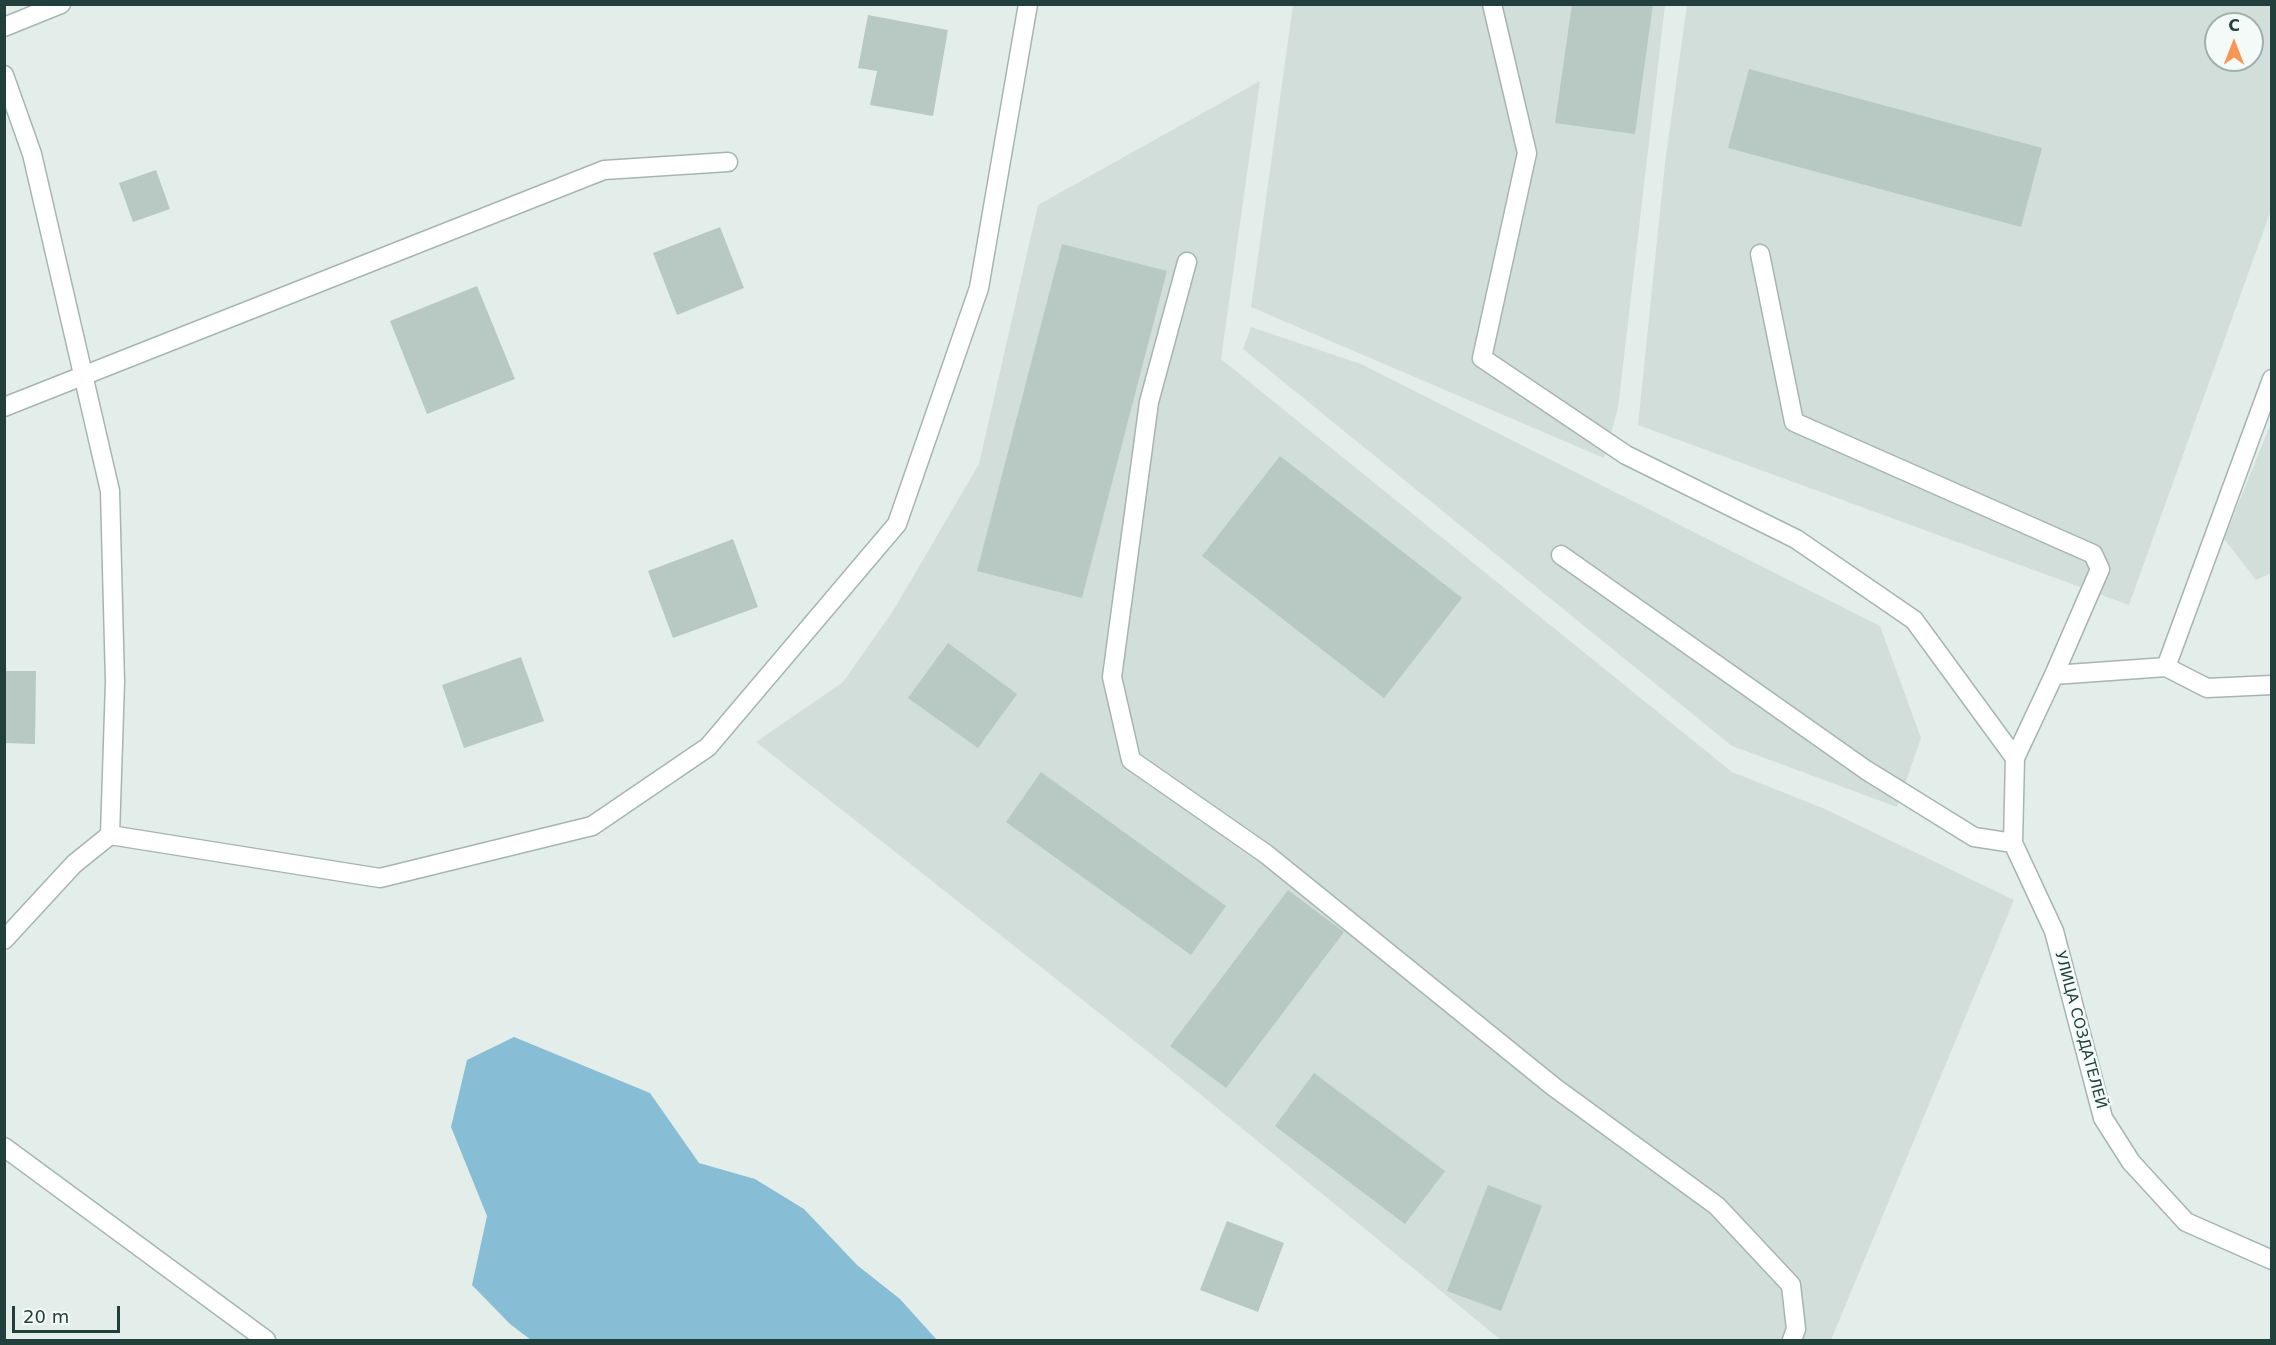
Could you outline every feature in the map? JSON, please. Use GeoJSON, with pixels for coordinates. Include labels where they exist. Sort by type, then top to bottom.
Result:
{"type":"FeatureCollection","features":[{"type":"Feature","properties":{"kind":"street"},"geometry":{"type":"LineString","coordinates":[[4,27],[61,4]]}},
{"type":"Feature","properties":{"kind":"street"},"geometry":{"type":"LineString","coordinates":[[4,940],[74,864],[110,836],[380,878],[592,826],[708,747],[897,524],[979,288],[1028,4]]}},
{"type":"Feature","properties":{"kind":"street"},"geometry":{"type":"LineString","coordinates":[[1492,4],[1527,153],[1482,358],[1626,455],[1796,539],[1914,620],[2015,758]]}},
{"type":"Feature","properties":{"kind":"street"},"geometry":{"type":"LineString","coordinates":[[4,75],[33,154],[110,491],[116,682],[110,836]]}},
{"type":"Feature","properties":{"kind":"street"},"geometry":{"type":"LineString","coordinates":[[4,407],[604,170],[728,162]]}},
{"type":"Feature","properties":{"kind":"street"},"geometry":{"type":"LineString","coordinates":[[1561,555],[1866,770],[1974,837],[2013,843],[2015,758],[2100,569],[2093,554],[1794,422],[1760,254]]}},
{"type":"Feature","properties":{"kind":"street"},"geometry":{"type":"LineString","coordinates":[[1187,262],[1149,402],[1112,677],[1131,760],[1266,854],[1554,1087],[1717,1206],[1791,1286],[1796,1329],[1792,1341]]}},
{"type":"Feature","properties":{"kind":"street"},"geometry":{"type":"LineString","coordinates":[[2166,667],[2271,379]]}},
{"type":"Feature","properties":{"kind":"street"},"geometry":{"type":"LineString","coordinates":[[2054,675],[2166,667],[2207,688],[2271,685]]}},
{"type":"Feature","properties":{"kind":"street","name":"УЛИЦА СОЗДАТЕЛЕЙ"},"geometry":{"type":"LineString","coordinates":[[2013,843],[2054,931],[2103,1118],[2131,1162],[2186,1222],[2271,1260]]}},
{"type":"Feature","properties":{"kind":"street"},"geometry":{"type":"LineString","coordinates":[[4,1147],[266,1341]]}},
{"type":"Feature","properties":{"kind":"shaded area"},"geometry":{"type":"Polygon","coordinates":[[[1293,5],[1665,5],[1618,408],[1604,458],[1251,307],[1293,5]]]}},
{"type":"Feature","properties":{"kind":"shaded area"},"geometry":{"type":"Polygon","coordinates":[[[1687,5],[2271,5],[2271,210],[2129,605],[1638,425],[1665,163],[1687,5]]]}},
{"type":"Feature","properties":{"kind":"shaded area"},"geometry":{"type":"Polygon","coordinates":[[[1260,81],[1221,359],[1732,772],[1825,809],[2014,900],[1831,1340],[1501,1340],[1151,1054],[756,742],[843,682],[893,611],[979,464],[1038,205],[1260,81]]]}},
{"type":"Feature","properties":{"kind":"shaded area"},"geometry":{"type":"Polygon","coordinates":[[[1251,327],[1361,364],[1880,626],[1921,738],[1897,807],[1732,746],[1243,349],[1251,327]]]}},
{"type":"Feature","properties":{"kind":"shaded area"},"geometry":{"type":"Polygon","coordinates":[[[2271,423],[2271,573],[2256,580],[2224,539],[2271,423]]]}},
{"type":"Feature","properties":{"kind":"water"},"geometry":{"type":"Polygon","coordinates":[[[514,1037],[650,1093],[699,1163],[755,1179],[804,1209],[857,1265],[900,1299],[937,1340],[531,1340],[510,1324],[472,1285],[487,1216],[451,1127],[467,1060],[514,1037]]]}},
{"type":"Feature","properties":{"kind":"building"},"geometry":{"type":"Polygon","coordinates":[[[1572,4],[1653,4],[1635,134],[1555,123],[1572,4]]]}},
{"type":"Feature","properties":{"kind":"building"},"geometry":{"type":"Polygon","coordinates":[[[868,15],[948,30],[933,116],[870,105],[877,71],[858,68],[868,15]]]}},
{"type":"Feature","properties":{"kind":"building"},"geometry":{"type":"Polygon","coordinates":[[[1749,69],[2042,148],[2021,227],[1728,148],[1749,69]]]}},
{"type":"Feature","properties":{"kind":"building"},"geometry":{"type":"Polygon","coordinates":[[[156,170],[170,209],[133,222],[119,183],[156,170]]]}},
{"type":"Feature","properties":{"kind":"building"},"geometry":{"type":"Polygon","coordinates":[[[720,227],[744,288],[677,315],[653,253],[720,227]]]}},
{"type":"Feature","properties":{"kind":"building"},"geometry":{"type":"Polygon","coordinates":[[[1062,244],[1167,271],[1082,598],[977,571],[1062,244]]]}},
{"type":"Feature","properties":{"kind":"building"},"geometry":{"type":"Polygon","coordinates":[[[477,286],[515,379],[427,414],[390,321],[477,286]]]}},
{"type":"Feature","properties":{"kind":"building"},"geometry":{"type":"Polygon","coordinates":[[[1280,456],[1462,598],[1384,698],[1202,556],[1280,456]]]}},
{"type":"Feature","properties":{"kind":"building"},"geometry":{"type":"Polygon","coordinates":[[[733,539],[758,607],[673,638],[648,571],[733,539]]]}},
{"type":"Feature","properties":{"kind":"building"},"geometry":{"type":"Polygon","coordinates":[[[948,643],[1017,694],[978,748],[908,698],[948,643]]]}},
{"type":"Feature","properties":{"kind":"building"},"geometry":{"type":"Polygon","coordinates":[[[521,657],[544,721],[464,748],[442,685],[521,657]]]}},
{"type":"Feature","properties":{"kind":"building"},"geometry":{"type":"Polygon","coordinates":[[[4,671],[36,671],[35,744],[4,743],[4,671]]]}},
{"type":"Feature","properties":{"kind":"building"},"geometry":{"type":"Polygon","coordinates":[[[1041,772],[1226,906],[1191,955],[1006,822],[1041,772]]]}},
{"type":"Feature","properties":{"kind":"building"},"geometry":{"type":"Polygon","coordinates":[[[1288,890],[1344,932],[1226,1088],[1170,1046],[1288,890]]]}},
{"type":"Feature","properties":{"kind":"building"},"geometry":{"type":"Polygon","coordinates":[[[1314,1073],[1445,1171],[1405,1224],[1275,1126],[1314,1073]]]}},
{"type":"Feature","properties":{"kind":"building"},"geometry":{"type":"Polygon","coordinates":[[[1488,1185],[1542,1206],[1501,1311],[1447,1291],[1488,1185]]]}},
{"type":"Feature","properties":{"kind":"building"},"geometry":{"type":"Polygon","coordinates":[[[1227,1221],[1284,1243],[1258,1312],[1200,1290],[1227,1221]]]}}]}
